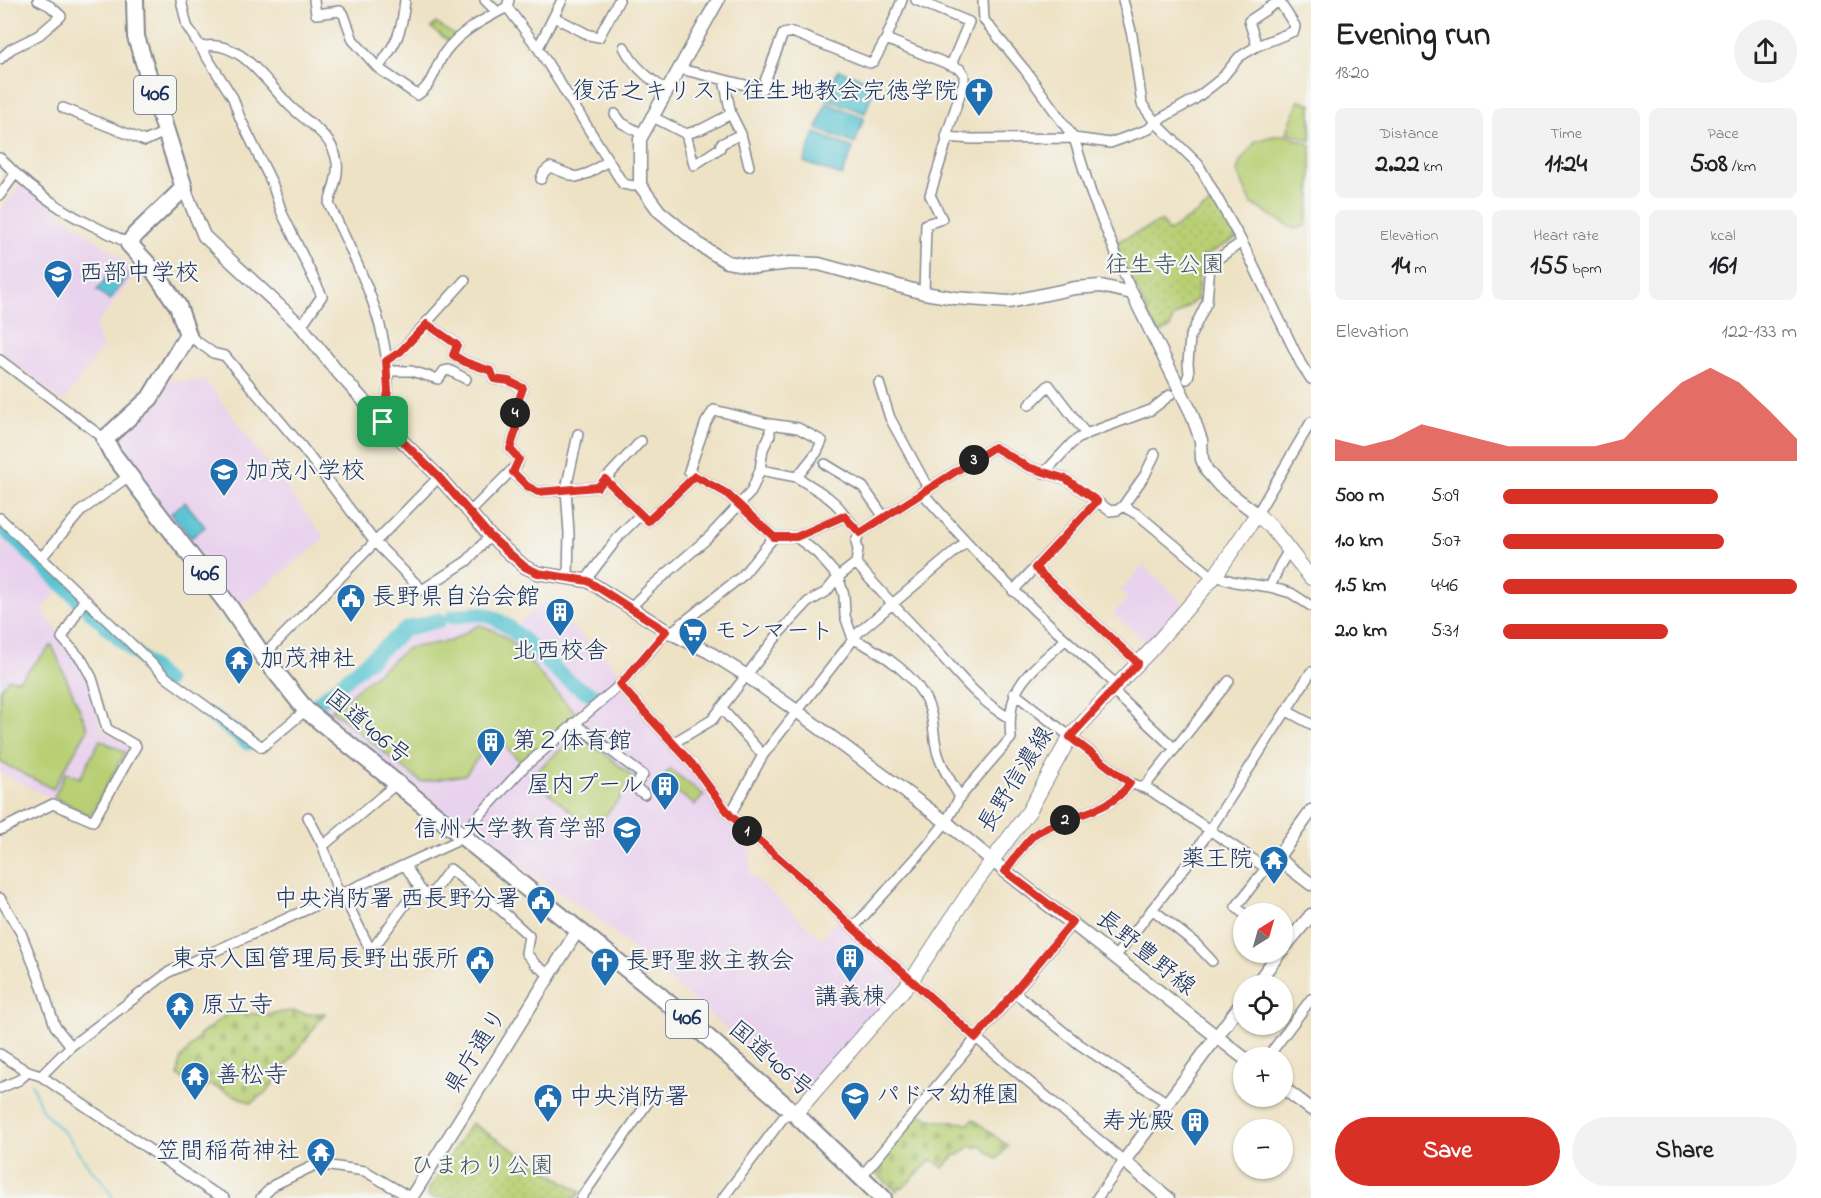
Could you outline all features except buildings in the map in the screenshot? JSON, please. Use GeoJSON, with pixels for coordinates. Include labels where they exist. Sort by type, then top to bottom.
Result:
{"type":"FeatureCollection","features":[{"type":"Feature","properties":{"kind":"highway","name":"406"},"geometry":{"type":"LineString","coordinates":[[135,0],[136,37],[184,188]]}},
{"type":"Feature","properties":{"kind":"highway"},"geometry":{"type":"LineString","coordinates":[[105,439],[150,398],[188,335],[178,306],[154,272],[129,244],[135,235],[184,188]]}},
{"type":"Feature","properties":{"kind":"highway","name":"国道406号"},"geometry":{"type":"LineString","coordinates":[[105,439],[129,476],[306,710],[660,995],[793,1112],[883,1198]]}},
{"type":"Feature","properties":{"kind":"main road"},"geometry":{"type":"LineString","coordinates":[[1257,514],[1271,527],[1311,578]]}},
{"type":"Feature","properties":{"kind":"main road","name":"長野信濃線"},"geometry":{"type":"LineString","coordinates":[[793,1112],[802,1106],[911,981],[992,861],[1029,811],[1070,737],[1215,577],[1257,514]]}},
{"type":"Feature","properties":{"kind":"street"},"geometry":{"type":"LineString","coordinates":[[0,59],[11,49],[39,35],[61,16],[50,6],[38,0]]}},
{"type":"Feature","properties":{"kind":"street"},"geometry":{"type":"LineString","coordinates":[[192,0],[181,2],[187,26],[232,98],[322,296],[301,326]]}},
{"type":"Feature","properties":{"kind":"street"},"geometry":{"type":"LineString","coordinates":[[314,0],[316,14],[340,11],[344,15],[353,40],[378,68],[417,95],[426,91],[445,52],[466,31],[508,3],[623,184],[640,185]]}},
{"type":"Feature","properties":{"kind":"street"},"geometry":{"type":"LineString","coordinates":[[378,68],[394,47],[403,24],[405,0]]}},
{"type":"Feature","properties":{"kind":"street"},"geometry":{"type":"LineString","coordinates":[[485,0],[497,12]]}},
{"type":"Feature","properties":{"kind":"street"},"geometry":{"type":"LineString","coordinates":[[538,48],[562,0]]}},
{"type":"Feature","properties":{"kind":"street"},"geometry":{"type":"LineString","coordinates":[[554,17],[589,35],[599,37],[619,0]]}},
{"type":"Feature","properties":{"kind":"street"},"geometry":{"type":"LineString","coordinates":[[718,0],[640,139],[640,185],[659,211],[701,246],[728,262],[756,267],[790,263],[819,264],[924,293],[1009,302],[1075,288],[1101,286],[1132,293]]}},
{"type":"Feature","properties":{"kind":"street"},"geometry":{"type":"LineString","coordinates":[[680,69],[762,89],[783,34],[792,32],[870,63],[874,61],[886,39],[902,0]]}},
{"type":"Feature","properties":{"kind":"street"},"geometry":{"type":"LineString","coordinates":[[916,0],[969,22],[951,65]]}},
{"type":"Feature","properties":{"kind":"street"},"geometry":{"type":"LineString","coordinates":[[983,0],[984,20],[1074,138],[1091,193],[1132,293],[1191,412],[1201,440],[1202,459],[1207,471],[1220,486],[1257,514],[1311,422]]}},
{"type":"Feature","properties":{"kind":"street"},"geometry":{"type":"LineString","coordinates":[[1123,0],[1132,35],[1142,104],[1155,122],[1198,164],[1242,242],[1301,364],[1311,379]]}},
{"type":"Feature","properties":{"kind":"street"},"geometry":{"type":"LineString","coordinates":[[946,137],[972,140],[1074,138],[1110,143],[1149,129],[1155,122],[1195,99],[1212,86],[1222,78],[1239,57],[1257,46],[1294,32],[1295,26],[1279,0],[1249,21],[1257,46]]}},
{"type":"Feature","properties":{"kind":"street"},"geometry":{"type":"LineString","coordinates":[[886,39],[960,69],[964,75],[964,82],[930,195],[942,219],[926,224],[924,293]]}},
{"type":"Feature","properties":{"kind":"street"},"geometry":{"type":"LineString","coordinates":[[200,47],[210,44],[221,46],[248,61],[291,108],[324,134],[331,146],[338,162],[337,176],[329,204],[375,305],[387,366],[388,391],[383,422]]}},
{"type":"Feature","properties":{"kind":"street"},"geometry":{"type":"LineString","coordinates":[[624,47],[629,58],[651,81],[666,90]]}},
{"type":"Feature","properties":{"kind":"street"},"geometry":{"type":"LineString","coordinates":[[724,80],[731,114],[741,134],[749,166]]}},
{"type":"Feature","properties":{"kind":"street"},"geometry":{"type":"LineString","coordinates":[[63,108],[145,141],[167,132]]}},
{"type":"Feature","properties":{"kind":"street"},"geometry":{"type":"LineString","coordinates":[[615,114],[622,123],[642,134]]}},
{"type":"Feature","properties":{"kind":"street"},"geometry":{"type":"LineString","coordinates":[[651,116],[686,134],[702,129],[731,114]]}},
{"type":"Feature","properties":{"kind":"street"},"geometry":{"type":"LineString","coordinates":[[686,134],[694,165],[720,148],[721,144],[741,134]]}},
{"type":"Feature","properties":{"kind":"street"},"geometry":{"type":"LineString","coordinates":[[0,159],[15,174],[63,210],[129,244]]}},
{"type":"Feature","properties":{"kind":"street"},"geometry":{"type":"LineString","coordinates":[[541,179],[550,167],[576,177],[589,173],[608,162]]}},
{"type":"Feature","properties":{"kind":"street"},"geometry":{"type":"LineString","coordinates":[[0,195],[15,174]]}},
{"type":"Feature","properties":{"kind":"street","name":"長野豊野線"},"geometry":{"type":"LineString","coordinates":[[184,188],[204,236],[301,326],[335,369],[383,422],[439,477],[490,536],[525,567],[538,573],[585,581],[668,632],[709,652],[747,676],[946,822],[992,861],[1233,1050]]}},
{"type":"Feature","properties":{"kind":"street"},"geometry":{"type":"LineString","coordinates":[[1186,379],[1189,374],[1190,337],[1207,302],[1210,264],[1242,242]]}},
{"type":"Feature","properties":{"kind":"street"},"geometry":{"type":"LineString","coordinates":[[387,366],[465,280]]}},
{"type":"Feature","properties":{"kind":"street"},"geometry":{"type":"LineString","coordinates":[[427,324],[457,345],[453,355],[491,371],[494,379],[509,381],[523,388],[515,410],[516,430],[510,449],[519,459],[513,472],[470,512]]}},
{"type":"Feature","properties":{"kind":"street"},"geometry":{"type":"LineString","coordinates":[[188,335],[213,353],[225,356],[282,423],[374,541],[422,590],[467,561],[490,536]]}},
{"type":"Feature","properties":{"kind":"street"},"geometry":{"type":"LineString","coordinates":[[0,360],[105,439]]}},
{"type":"Feature","properties":{"kind":"street"},"geometry":{"type":"LineString","coordinates":[[387,366],[438,379],[444,371],[449,370],[466,380]]}},
{"type":"Feature","properties":{"kind":"street"},"geometry":{"type":"LineString","coordinates":[[879,384],[890,418],[925,490],[965,543],[1175,749]]}},
{"type":"Feature","properties":{"kind":"street"},"geometry":{"type":"LineString","coordinates":[[1029,405],[1049,385],[1086,434]]}},
{"type":"Feature","properties":{"kind":"street"},"geometry":{"type":"LineString","coordinates":[[1044,473],[1073,442],[1086,434],[1151,410],[1170,396]]}},
{"type":"Feature","properties":{"kind":"street"},"geometry":{"type":"LineString","coordinates":[[797,477],[817,452],[822,441],[798,428],[770,424],[714,410],[706,422],[689,471],[726,493],[774,537],[796,537],[844,516]]}},
{"type":"Feature","properties":{"kind":"street"},"geometry":{"type":"LineString","coordinates":[[630,608],[709,537],[751,492],[760,470],[763,449],[770,435],[770,424]]}},
{"type":"Feature","properties":{"kind":"street"},"geometry":{"type":"LineString","coordinates":[[568,577],[566,489],[578,434]]}},
{"type":"Feature","properties":{"kind":"street"},"geometry":{"type":"LineString","coordinates":[[513,472],[527,486],[538,492],[598,487],[641,441]]}},
{"type":"Feature","properties":{"kind":"street"},"geometry":{"type":"LineString","coordinates":[[673,743],[712,720],[780,632],[808,602],[826,592],[855,563],[858,550],[856,541],[860,533],[994,447],[1028,467],[1066,479],[1110,511],[1118,510],[1122,506],[1145,475],[1155,454]]}},
{"type":"Feature","properties":{"kind":"street"},"geometry":{"type":"LineString","coordinates":[[825,464],[863,487],[884,517]]}},
{"type":"Feature","properties":{"kind":"street"},"geometry":{"type":"LineString","coordinates":[[760,470],[797,477],[828,497],[860,533]]}},
{"type":"Feature","properties":{"kind":"street"},"geometry":{"type":"LineString","coordinates":[[41,558],[82,510],[129,476]]}},
{"type":"Feature","properties":{"kind":"street"},"geometry":{"type":"LineString","coordinates":[[605,479],[648,521],[695,476]]}},
{"type":"Feature","properties":{"kind":"street"},"geometry":{"type":"LineString","coordinates":[[263,656],[439,477]]}},
{"type":"Feature","properties":{"kind":"street"},"geometry":{"type":"LineString","coordinates":[[1013,591],[1097,501]]}},
{"type":"Feature","properties":{"kind":"street"},"geometry":{"type":"LineString","coordinates":[[1122,506],[1140,516],[1215,577],[1291,593],[1311,606]]}},
{"type":"Feature","properties":{"kind":"street"},"geometry":{"type":"LineString","coordinates":[[585,581],[620,535],[641,514]]}},
{"type":"Feature","properties":{"kind":"street"},"geometry":{"type":"LineString","coordinates":[[0,518],[167,678],[262,747],[306,710]]}},
{"type":"Feature","properties":{"kind":"street"},"geometry":{"type":"LineString","coordinates":[[40,1076],[70,1046],[169,972],[455,842],[524,767],[620,685],[668,632],[742,576],[774,537]]}},
{"type":"Feature","properties":{"kind":"street"},"geometry":{"type":"LineString","coordinates":[[796,537],[817,553],[838,578],[844,595],[845,616],[853,639],[877,650],[890,660],[910,678],[922,694],[930,709],[939,758],[960,797]]}},
{"type":"Feature","properties":{"kind":"street"},"geometry":{"type":"LineString","coordinates":[[730,815],[764,755],[853,639],[890,604],[965,543]]}},
{"type":"Feature","properties":{"kind":"street"},"geometry":{"type":"LineString","coordinates":[[1270,587],[1289,550]]}},
{"type":"Feature","properties":{"kind":"street"},"geometry":{"type":"LineString","coordinates":[[855,563],[890,604],[962,680],[990,707],[1009,718]]}},
{"type":"Feature","properties":{"kind":"street"},"geometry":{"type":"LineString","coordinates":[[1035,568],[1138,663]]}},
{"type":"Feature","properties":{"kind":"street"},"geometry":{"type":"LineString","coordinates":[[0,831],[53,804],[93,821],[136,746],[107,729],[92,678],[81,660],[62,638],[84,600]]}},
{"type":"Feature","properties":{"kind":"street"},"geometry":{"type":"LineString","coordinates":[[853,928],[893,886],[946,822],[960,797],[1011,738],[1009,718],[1014,693],[1023,680],[1065,640]]}},
{"type":"Feature","properties":{"kind":"street"},"geometry":{"type":"LineString","coordinates":[[1115,957],[1189,862],[1311,672]]}},
{"type":"Feature","properties":{"kind":"street"},"geometry":{"type":"LineString","coordinates":[[1144,787],[1229,681]]}},
{"type":"Feature","properties":{"kind":"street"},"geometry":{"type":"LineString","coordinates":[[620,685],[692,764],[730,815],[976,1038],[1168,1198]]}},
{"type":"Feature","properties":{"kind":"street"},"geometry":{"type":"LineString","coordinates":[[1014,693],[1130,783],[1144,787],[1266,868]]}},
{"type":"Feature","properties":{"kind":"street"},"geometry":{"type":"LineString","coordinates":[[721,708],[764,755]]}},
{"type":"Feature","properties":{"kind":"street"},"geometry":{"type":"LineString","coordinates":[[1287,711],[1311,724]]}},
{"type":"Feature","properties":{"kind":"street"},"geometry":{"type":"LineString","coordinates":[[574,723],[643,775],[634,787],[644,794]]}},
{"type":"Feature","properties":{"kind":"street"},"geometry":{"type":"LineString","coordinates":[[1005,871],[1036,832],[1100,808],[1124,792],[1130,783]]}},
{"type":"Feature","properties":{"kind":"street"},"geometry":{"type":"LineString","coordinates":[[323,846],[396,784]]}},
{"type":"Feature","properties":{"kind":"street"},"geometry":{"type":"LineString","coordinates":[[1239,903],[1272,860],[1277,858],[1311,811]]}},
{"type":"Feature","properties":{"kind":"street"},"geometry":{"type":"LineString","coordinates":[[308,817],[323,846],[341,894],[370,951],[413,894],[420,889]]}},
{"type":"Feature","properties":{"kind":"street"},"geometry":{"type":"LineString","coordinates":[[1277,858],[1311,884]]}},
{"type":"Feature","properties":{"kind":"street"},"geometry":{"type":"LineString","coordinates":[[405,865],[420,889],[431,895],[450,868],[529,936],[526,953],[536,965],[550,975]]}},
{"type":"Feature","properties":{"kind":"street"},"geometry":{"type":"LineString","coordinates":[[0,898],[21,933],[55,1026],[70,1046]]}},
{"type":"Feature","properties":{"kind":"street"},"geometry":{"type":"LineString","coordinates":[[1152,909],[1196,944],[1212,961]]}},
{"type":"Feature","properties":{"kind":"street"},"geometry":{"type":"LineString","coordinates":[[1293,936],[1311,915]]}},
{"type":"Feature","properties":{"kind":"street"},"geometry":{"type":"LineString","coordinates":[[861,1177],[1072,922]]}},
{"type":"Feature","properties":{"kind":"street","name":"県庁通り"},"geometry":{"type":"LineString","coordinates":[[411,1198],[579,928]]}},
{"type":"Feature","properties":{"kind":"street"},"geometry":{"type":"LineString","coordinates":[[1014,992],[1079,1044],[1166,1102]]}},
{"type":"Feature","properties":{"kind":"street"},"geometry":{"type":"LineString","coordinates":[[1275,1047],[1311,999]]}},
{"type":"Feature","properties":{"kind":"street"},"geometry":{"type":"LineString","coordinates":[[1097,1198],[1233,1015]]}},
{"type":"Feature","properties":{"kind":"street"},"geometry":{"type":"LineString","coordinates":[[0,1054],[28,1072],[40,1076],[224,1198]]}},
{"type":"Feature","properties":{"kind":"street"},"geometry":{"type":"LineString","coordinates":[[0,1088],[19,1080],[28,1072]]}},
{"type":"Feature","properties":{"kind":"street"},"geometry":{"type":"LineString","coordinates":[[581,1198],[653,1095]]}},
{"type":"Feature","properties":{"kind":"street"},"geometry":{"type":"LineString","coordinates":[[1293,1095],[1311,1108]]}},
{"type":"Feature","properties":{"kind":"street"},"geometry":{"type":"LineString","coordinates":[[723,1198],[777,1125],[793,1112]]}},
{"type":"Feature","properties":{"kind":"street"},"geometry":{"type":"LineString","coordinates":[[261,1198],[274,1185],[317,1164],[364,1171],[411,1198]]}},
{"type":"Feature","properties":{"kind":"shaded area","name":"西部中学校"},"geometry":{"type":"Polygon","coordinates":[[[21,184],[138,271],[95,327],[103,346],[63,402],[0,351],[0,212],[21,184]]]}},
{"type":"Feature","properties":{"kind":"shaded area","name":"加茂小学校"},"geometry":{"type":"Polygon","coordinates":[[[167,381],[206,381],[325,539],[236,609],[120,453],[117,440],[120,434],[148,411],[167,381]]]}},
{"type":"Feature","properties":{"kind":"shaded area"},"geometry":{"type":"Polygon","coordinates":[[[0,528],[62,587],[42,609],[90,679],[100,725],[107,733],[128,744],[129,748],[93,816],[89,817],[0,773],[0,528]]]}},
{"type":"Feature","properties":{"kind":"shaded area"},"geometry":{"type":"Polygon","coordinates":[[[1143,565],[1183,603],[1149,645],[1113,614],[1128,598],[1120,591],[1143,565]]]}},
{"type":"Feature","properties":{"kind":"shaded area","name":"信州大学教育学部"},"geometry":{"type":"Polygon","coordinates":[[[547,599],[597,653],[600,650],[624,678],[618,684],[749,836],[751,874],[821,939],[838,920],[906,978],[807,1093],[801,1093],[586,909],[468,832],[318,707],[406,632],[494,612],[515,627],[547,599]]]}},
{"type":"Feature","properties":{"kind":"green space"},"geometry":{"type":"Polygon","coordinates":[[[436,23],[457,37],[451,43],[431,28],[436,23]]]}},
{"type":"Feature","properties":{"kind":"green space"},"geometry":{"type":"Polygon","coordinates":[[[1299,100],[1311,104],[1311,141],[1287,132],[1299,100]]]}},
{"type":"Feature","properties":{"kind":"green space"},"geometry":{"type":"Polygon","coordinates":[[[1285,135],[1311,145],[1311,195],[1306,226],[1294,229],[1252,204],[1237,172],[1240,162],[1256,141],[1285,135]]]}},
{"type":"Feature","properties":{"kind":"green space","name":"往生寺公園"},"geometry":{"type":"Polygon","coordinates":[[[1215,201],[1239,237],[1201,258],[1197,299],[1173,318],[1170,328],[1158,334],[1114,243],[1162,221],[1168,232],[1215,201]]]}},
{"type":"Feature","properties":{"kind":"green space"},"geometry":{"type":"Polygon","coordinates":[[[479,625],[507,638],[577,714],[523,764],[497,739],[490,742],[465,775],[421,782],[331,710],[408,648],[451,641],[479,625]]]}},
{"type":"Feature","properties":{"kind":"green space"},"geometry":{"type":"Polygon","coordinates":[[[52,645],[88,729],[53,789],[0,762],[0,689],[9,679],[19,680],[52,645]]]}},
{"type":"Feature","properties":{"kind":"green space"},"geometry":{"type":"Polygon","coordinates":[[[579,733],[636,779],[593,830],[530,777],[579,733]]]}},
{"type":"Feature","properties":{"kind":"green space"},"geometry":{"type":"Polygon","coordinates":[[[100,740],[125,752],[90,816],[54,797],[66,772],[80,778],[100,740]]]}},
{"type":"Feature","properties":{"kind":"green space"},"geometry":{"type":"Polygon","coordinates":[[[670,769],[704,795],[695,805],[661,780],[670,769]]]}},
{"type":"Feature","properties":{"kind":"green space"},"geometry":{"type":"Polygon","coordinates":[[[293,1011],[308,1014],[325,1013],[268,1091],[251,1103],[209,1084],[204,1090],[178,1076],[180,1060],[200,1035],[228,1013],[264,1014],[293,1011]]]}},
{"type":"Feature","properties":{"kind":"green space"},"geometry":{"type":"Polygon","coordinates":[[[919,1113],[931,1119],[969,1124],[973,1119],[1008,1146],[997,1159],[979,1145],[976,1148],[972,1145],[959,1155],[955,1155],[943,1168],[932,1159],[903,1188],[900,1187],[896,1191],[872,1170],[919,1113]]]}},
{"type":"Feature","properties":{"kind":"green space","name":"ひまわり公園"},"geometry":{"type":"Polygon","coordinates":[[[471,1123],[581,1192],[576,1198],[430,1198],[428,1191],[471,1123]]]}},
{"type":"Feature","properties":{"kind":"water"},"geometry":{"type":"Polygon","coordinates":[[[838,70],[876,83],[865,113],[827,99],[838,70]]]}},
{"type":"Feature","properties":{"kind":"water"},"geometry":{"type":"Polygon","coordinates":[[[826,103],[864,117],[855,144],[817,129],[826,103]]]}},
{"type":"Feature","properties":{"kind":"water"},"geometry":{"type":"Polygon","coordinates":[[[815,133],[853,148],[842,176],[804,162],[815,133]]]}},
{"type":"Feature","properties":{"kind":"water"},"geometry":{"type":"Polygon","coordinates":[[[115,266],[128,276],[110,300],[97,290],[115,266]]]}},
{"type":"Feature","properties":{"kind":"water"},"geometry":{"type":"Polygon","coordinates":[[[185,502],[205,527],[191,538],[171,513],[185,502]]]}},
{"type":"Feature","properties":{"kind":"waterway"},"geometry":{"type":"LineString","coordinates":[[0,525],[79,600]]}},
{"type":"Feature","properties":{"kind":"waterway"},"geometry":{"type":"LineString","coordinates":[[86,607],[111,631]]}},
{"type":"Feature","properties":{"kind":"waterway"},"geometry":{"type":"LineString","coordinates":[[453,617],[470,614],[493,617],[521,637],[566,679],[597,696]]}},
{"type":"Feature","properties":{"kind":"waterway"},"geometry":{"type":"LineString","coordinates":[[318,703],[406,629],[439,620]]}},
{"type":"Feature","properties":{"kind":"waterway"},"geometry":{"type":"LineString","coordinates":[[118,637],[166,681]]}},
{"type":"Feature","properties":{"kind":"waterway"},"geometry":{"type":"LineString","coordinates":[[212,716],[248,743]]}},
{"type":"Feature","properties":{"kind":"waterway"},"geometry":{"type":"LineString","coordinates":[[31,1082],[42,1110],[68,1137],[92,1171],[103,1181],[113,1198]]}},
{"type":"Feature","properties":{"kind":"place","name":"復活之キリスト往生地教会完徳学院"},"geometry":{"type":"Point","coordinates":[979,118]}},
{"type":"Feature","properties":{"kind":"place","name":"西部中学校"},"geometry":{"type":"Point","coordinates":[58,300]}},
{"type":"Feature","properties":{"kind":"place","name":"加茂小学校"},"geometry":{"type":"Point","coordinates":[224,498]}},
{"type":"Feature","properties":{"kind":"place","name":"長野県自治会館"},"geometry":{"type":"Point","coordinates":[351,624]}},
{"type":"Feature","properties":{"kind":"place","name":"北西校舎"},"geometry":{"type":"Point","coordinates":[560,638]}},
{"type":"Feature","properties":{"kind":"place","name":"モンマート"},"geometry":{"type":"Point","coordinates":[693,658]}},
{"type":"Feature","properties":{"kind":"place","name":"加茂神社"},"geometry":{"type":"Point","coordinates":[239,686]}},
{"type":"Feature","properties":{"kind":"place","name":"第２体育館"},"geometry":{"type":"Point","coordinates":[491,768]}},
{"type":"Feature","properties":{"kind":"place","name":"屋内プール"},"geometry":{"type":"Point","coordinates":[665,812]}},
{"type":"Feature","properties":{"kind":"place","name":"信州大学教育学部"},"geometry":{"type":"Point","coordinates":[627,856]}},
{"type":"Feature","properties":{"kind":"place","name":"薬王院"},"geometry":{"type":"Point","coordinates":[1274,886]}},
{"type":"Feature","properties":{"kind":"place","name":"中央消防署 西長野分署"},"geometry":{"type":"Point","coordinates":[541,926]}},
{"type":"Feature","properties":{"kind":"place","name":"講義棟"},"geometry":{"type":"Point","coordinates":[850,984]}},
{"type":"Feature","properties":{"kind":"place","name":"東京入国管理局長野出張所"},"geometry":{"type":"Point","coordinates":[480,986]}},
{"type":"Feature","properties":{"kind":"place","name":"長野聖救主教会"},"geometry":{"type":"Point","coordinates":[605,988]}},
{"type":"Feature","properties":{"kind":"place","name":"原立寺"},"geometry":{"type":"Point","coordinates":[180,1032]}},
{"type":"Feature","properties":{"kind":"place","name":"善松寺"},"geometry":{"type":"Point","coordinates":[195,1102]}},
{"type":"Feature","properties":{"kind":"place","name":"パドマ幼稚園"},"geometry":{"type":"Point","coordinates":[855,1122]}},
{"type":"Feature","properties":{"kind":"place","name":"中央消防署"},"geometry":{"type":"Point","coordinates":[548,1124]}},
{"type":"Feature","properties":{"kind":"place","name":"寿光殿"},"geometry":{"type":"Point","coordinates":[1195,1148]}},
{"type":"Feature","properties":{"kind":"place","name":"笠間稲荷神社"},"geometry":{"type":"Point","coordinates":[321,1178]}},
{"type":"Feature","properties":{"kind":"route"},"geometry":{"type":"LineString","coordinates":[[427,324],[457,345],[453,355],[491,371],[494,379],[509,381],[523,388],[515,410],[516,430],[510,449],[519,459],[513,472],[527,486],[538,492],[598,487],[605,479],[648,521],[695,476],[726,493],[774,537],[796,537],[844,516],[860,533],[994,447],[1028,467],[1066,479],[1097,501],[1035,568],[1138,663],[1070,737],[1130,783],[1124,792],[1100,808],[1036,832],[1005,871],[1072,922],[976,1038],[730,815],[692,764],[620,685],[666,631],[588,581],[538,573],[525,567],[490,536],[439,477],[383,422],[388,391],[386,361],[400,352],[427,324]]}}]}
